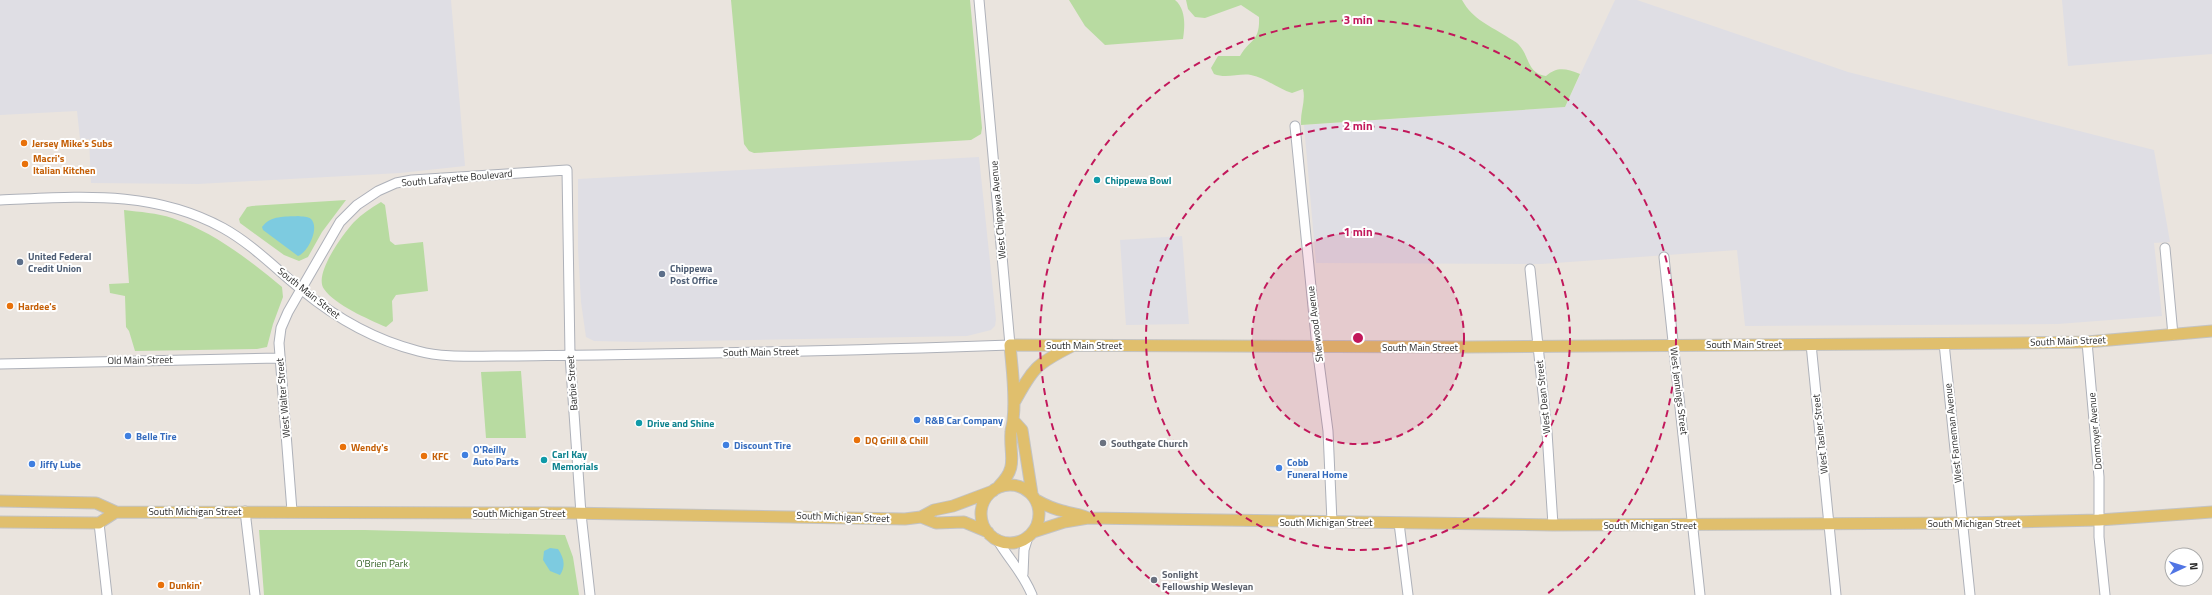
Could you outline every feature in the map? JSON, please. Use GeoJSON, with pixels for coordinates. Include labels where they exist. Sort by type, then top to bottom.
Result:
{"type":"FeatureCollection","features":[{"type":"Feature","properties":{"kind":"main road","name":"South Main Street"},"geometry":{"type":"LineString","coordinates":[[1010,345],[1074,344],[1317,347],[2087,342],[2212,331]]}},
{"type":"Feature","properties":{"kind":"main road"},"geometry":{"type":"LineString","coordinates":[[1014,404],[1035,368],[1074,344]]}},
{"type":"Feature","properties":{"kind":"main road","name":"West Chippewa Avenue"},"geometry":{"type":"LineString","coordinates":[[996,489],[1006,479],[1012,464],[1011,432],[1014,420],[1014,404],[1010,345]]}},
{"type":"Feature","properties":{"kind":"main road","name":"West Chippewa Avenue"},"geometry":{"type":"LineString","coordinates":[[1014,420],[1022,430],[1034,497]]}},
{"type":"Feature","properties":{"kind":"main road"},"geometry":{"type":"LineString","coordinates":[[1015,485],[1034,497],[1039,516],[1030,534],[1013,542],[998,539],[988,532],[982,516],[983,506],[996,489],[1015,485]]}},
{"type":"Feature","properties":{"kind":"main road","name":"South Michigan Street"},"geometry":{"type":"LineString","coordinates":[[0,501],[96,503],[116,512],[292,511],[905,519],[922,517],[934,510],[972,500],[996,489]]}},
{"type":"Feature","properties":{"kind":"main road","name":"South Michigan Street"},"geometry":{"type":"LineString","coordinates":[[1034,497],[1049,507],[1064,512],[1078,513],[1088,518]]}},
{"type":"Feature","properties":{"kind":"main road"},"geometry":{"type":"LineString","coordinates":[[0,522],[99,523],[116,512]]}},
{"type":"Feature","properties":{"kind":"main road","name":"South Michigan Street"},"geometry":{"type":"LineString","coordinates":[[1030,534],[1064,522],[1088,518],[1553,525],[1963,524],[2099,520],[2212,512]]}},
{"type":"Feature","properties":{"kind":"main road","name":"South Michigan Street"},"geometry":{"type":"LineString","coordinates":[[922,517],[936,523],[964,522],[988,532]]}},
{"type":"Feature","properties":{"kind":"street","name":"West Chippewa Avenue"},"geometry":{"type":"LineString","coordinates":[[979,0],[1010,345]]}},
{"type":"Feature","properties":{"kind":"street","name":"Sherwood Avenue"},"geometry":{"type":"LineString","coordinates":[[1295,126],[1317,347],[1328,432],[1332,522]]}},
{"type":"Feature","properties":{"kind":"street","name":"South Lafayette Boulevard"},"geometry":{"type":"LineString","coordinates":[[302,289],[324,247],[340,222],[358,205],[390,186],[412,180],[434,178],[568,170]]}},
{"type":"Feature","properties":{"kind":"street","name":"Barbie Street"},"geometry":{"type":"LineString","coordinates":[[568,170],[570,355],[581,514],[590,595]]}},
{"type":"Feature","properties":{"kind":"street","name":"South Main Street"},"geometry":{"type":"LineString","coordinates":[[0,200],[112,197],[150,201],[178,209],[222,227],[245,242],[330,312],[384,341],[420,352],[459,356],[570,355],[1010,345]]}},
{"type":"Feature","properties":{"kind":"street"},"geometry":{"type":"LineString","coordinates":[[2165,248],[2173,335]]}},
{"type":"Feature","properties":{"kind":"street","name":"West Jennings Street"},"geometry":{"type":"LineString","coordinates":[[1664,257],[1700,595]]}},
{"type":"Feature","properties":{"kind":"street","name":"West Dean Street"},"geometry":{"type":"LineString","coordinates":[[1530,269],[1547,432],[1553,525]]}},
{"type":"Feature","properties":{"kind":"street","name":"West Walter Street"},"geometry":{"type":"LineString","coordinates":[[292,511],[279,343],[281,328],[302,289]]}},
{"type":"Feature","properties":{"kind":"street","name":"Donmoyer Avenue"},"geometry":{"type":"LineString","coordinates":[[2087,342],[2099,478],[2099,537],[2105,595]]}},
{"type":"Feature","properties":{"kind":"street","name":"West Farneman Avenue"},"geometry":{"type":"LineString","coordinates":[[1944,343],[1970,595]]}},
{"type":"Feature","properties":{"kind":"street","name":"West Tasher Street"},"geometry":{"type":"LineString","coordinates":[[1811,344],[1836,595]]}},
{"type":"Feature","properties":{"kind":"street","name":"Old Main Street"},"geometry":{"type":"LineString","coordinates":[[0,364],[280,358]]}},
{"type":"Feature","properties":{"kind":"street"},"geometry":{"type":"LineString","coordinates":[[245,511],[254,595]]}},
{"type":"Feature","properties":{"kind":"street"},"geometry":{"type":"LineString","coordinates":[[99,523],[107,595]]}},
{"type":"Feature","properties":{"kind":"street"},"geometry":{"type":"LineString","coordinates":[[1399,523],[1408,595]]}},
{"type":"Feature","properties":{"kind":"street"},"geometry":{"type":"LineString","coordinates":[[1023,574],[1024,550],[1030,534]]}},
{"type":"Feature","properties":{"kind":"street"},"geometry":{"type":"LineString","coordinates":[[998,539],[1011,561],[1023,574],[1032,595]]}},
{"type":"Feature","properties":{"kind":"shaded area"},"geometry":{"type":"Polygon","coordinates":[[[0,0],[451,0],[465,166],[400,173],[198,184],[91,183],[89,139],[80,139],[77,111],[0,115],[0,0]]]}},
{"type":"Feature","properties":{"kind":"shaded area"},"geometry":{"type":"Polygon","coordinates":[[[1615,0],[1637,0],[1848,72],[2154,150],[2170,242],[2154,243],[2162,316],[2058,324],[1745,326],[1737,250],[1541,264],[1316,263],[1304,125],[1565,107],[1615,0]]]}},
{"type":"Feature","properties":{"kind":"shaded area"},"geometry":{"type":"Polygon","coordinates":[[[2062,0],[2212,0],[2212,54],[2068,66],[2062,0]]]}},
{"type":"Feature","properties":{"kind":"shaded area"},"geometry":{"type":"Polygon","coordinates":[[[979,157],[996,319],[995,326],[991,330],[967,336],[642,342],[594,341],[586,337],[581,302],[578,249],[578,179],[979,157]]]}},
{"type":"Feature","properties":{"kind":"shaded area"},"geometry":{"type":"Polygon","coordinates":[[[1182,236],[1189,324],[1126,325],[1120,240],[1182,236]]]}},
{"type":"Feature","properties":{"kind":"green space"},"geometry":{"type":"Polygon","coordinates":[[[731,0],[970,0],[982,128],[981,134],[971,140],[754,153],[749,151],[744,144],[731,0]]]}},
{"type":"Feature","properties":{"kind":"green space"},"geometry":{"type":"Polygon","coordinates":[[[1069,0],[1175,0],[1179,4],[1183,13],[1183,39],[1105,45],[1085,26],[1069,0]]]}},
{"type":"Feature","properties":{"kind":"green space"},"geometry":{"type":"Polygon","coordinates":[[[1186,0],[1462,0],[1471,13],[1477,18],[1518,44],[1535,72],[1546,76],[1554,71],[1562,69],[1580,74],[1565,107],[1301,125],[1304,98],[1303,89],[1292,93],[1256,76],[1219,75],[1214,74],[1211,68],[1218,56],[1240,56],[1256,36],[1259,25],[1259,17],[1241,5],[1205,18],[1195,17],[1188,9],[1186,0]]]}},
{"type":"Feature","properties":{"kind":"green space"},"geometry":{"type":"Polygon","coordinates":[[[346,200],[322,232],[308,257],[299,261],[284,255],[240,223],[239,219],[247,207],[252,206],[346,200]]]}},
{"type":"Feature","properties":{"kind":"green space"},"geometry":{"type":"Polygon","coordinates":[[[381,202],[385,205],[390,241],[395,245],[423,242],[428,291],[396,295],[392,301],[393,321],[386,327],[352,311],[336,301],[324,289],[322,282],[326,264],[337,244],[349,227],[367,211],[381,202]]]}},
{"type":"Feature","properties":{"kind":"green space"},"geometry":{"type":"Polygon","coordinates":[[[124,210],[166,216],[202,231],[230,247],[282,287],[283,297],[273,324],[267,347],[257,349],[135,351],[129,331],[126,327],[125,296],[110,293],[109,284],[129,283],[124,210]]]}},
{"type":"Feature","properties":{"kind":"green space"},"geometry":{"type":"Polygon","coordinates":[[[521,371],[526,438],[486,438],[481,372],[521,371]]]}},
{"type":"Feature","properties":{"kind":"green space","name":"O'Brien Park"},"geometry":{"type":"Polygon","coordinates":[[[259,530],[365,530],[565,535],[573,557],[579,595],[264,595],[259,530]]]}},
{"type":"Feature","properties":{"kind":"water"},"geometry":{"type":"Polygon","coordinates":[[[298,216],[310,218],[314,228],[309,245],[302,254],[298,256],[263,230],[262,227],[270,220],[298,216]]]}},
{"type":"Feature","properties":{"kind":"water"},"geometry":{"type":"Polygon","coordinates":[[[550,548],[558,549],[562,556],[564,565],[560,575],[550,571],[543,560],[544,551],[550,548]]]}},
{"type":"Feature","properties":{"kind":"place","name":"Jersey Mike's Subs"},"geometry":{"type":"Point","coordinates":[24,143]}},
{"type":"Feature","properties":{"kind":"place","name":"Macri's Italian Kitchen"},"geometry":{"type":"Point","coordinates":[25,164]}},
{"type":"Feature","properties":{"kind":"place","name":"Chippewa Bowl"},"geometry":{"type":"Point","coordinates":[1097,180]}},
{"type":"Feature","properties":{"kind":"place","name":"United Federal Credit Union"},"geometry":{"type":"Point","coordinates":[20,262]}},
{"type":"Feature","properties":{"kind":"place","name":"Chippewa Post Office"},"geometry":{"type":"Point","coordinates":[662,274]}},
{"type":"Feature","properties":{"kind":"place","name":"Hardee's"},"geometry":{"type":"Point","coordinates":[10,306]}},
{"type":"Feature","properties":{"kind":"place","name":"R&B Car Company"},"geometry":{"type":"Point","coordinates":[917,420]}},
{"type":"Feature","properties":{"kind":"place","name":"Drive and Shine"},"geometry":{"type":"Point","coordinates":[639,423]}},
{"type":"Feature","properties":{"kind":"place","name":"Belle Tire"},"geometry":{"type":"Point","coordinates":[128,436]}},
{"type":"Feature","properties":{"kind":"place","name":"DQ Grill & Chill"},"geometry":{"type":"Point","coordinates":[857,440]}},
{"type":"Feature","properties":{"kind":"place","name":"Southgate Church"},"geometry":{"type":"Point","coordinates":[1103,443]}},
{"type":"Feature","properties":{"kind":"place","name":"Discount Tire"},"geometry":{"type":"Point","coordinates":[726,445]}},
{"type":"Feature","properties":{"kind":"place","name":"Wendy's"},"geometry":{"type":"Point","coordinates":[343,447]}},
{"type":"Feature","properties":{"kind":"place","name":"O'Reilly Auto Parts"},"geometry":{"type":"Point","coordinates":[465,455]}},
{"type":"Feature","properties":{"kind":"place","name":"KFC"},"geometry":{"type":"Point","coordinates":[424,456]}},
{"type":"Feature","properties":{"kind":"place","name":"Carl Kay Memorials"},"geometry":{"type":"Point","coordinates":[544,460]}},
{"type":"Feature","properties":{"kind":"place","name":"Jiffy Lube"},"geometry":{"type":"Point","coordinates":[32,464]}},
{"type":"Feature","properties":{"kind":"place","name":"Cobb Funeral Home"},"geometry":{"type":"Point","coordinates":[1279,468]}},
{"type":"Feature","properties":{"kind":"place","name":"Sonlight Fellowship Wesleyan"},"geometry":{"type":"Point","coordinates":[1154,580]}},
{"type":"Feature","properties":{"kind":"place","name":"Dunkin'"},"geometry":{"type":"Point","coordinates":[161,585]}}]}
